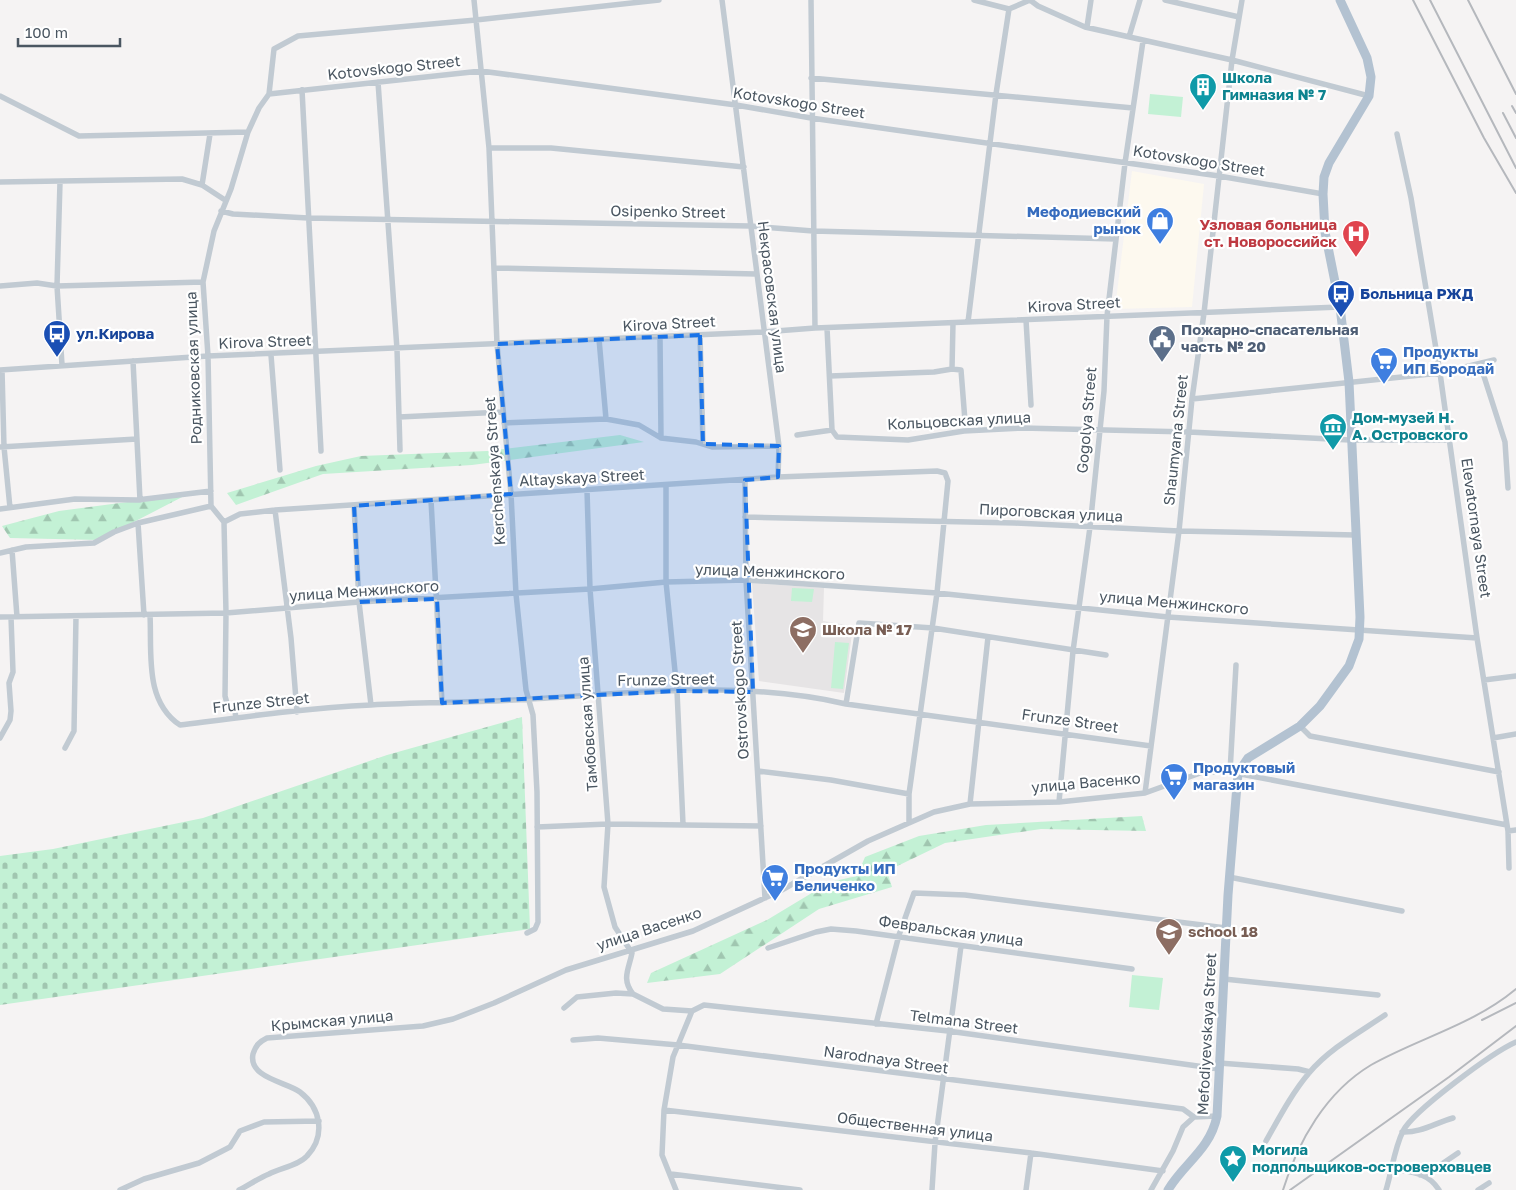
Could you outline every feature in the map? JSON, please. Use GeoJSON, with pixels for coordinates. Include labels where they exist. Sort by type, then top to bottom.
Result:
{"type":"FeatureCollection","features":[{"type":"Feature","properties":{"kind":"main road"},"geometry":{"type":"LineString","coordinates":[[1234,772],[1248,758],[1300,726],[1320,706],[1349,666],[1359,639],[1360,617],[1348,382],[1340,307],[1325,232],[1323,194],[1324,177],[1329,163],[1369,96],[1371,77],[1367,58],[1340,0]]}},
{"type":"Feature","properties":{"kind":"main road","name":"Mefodiyevskaya Street"},"geometry":{"type":"LineString","coordinates":[[1168,1190],[1205,1144],[1214,1128],[1217,1116],[1234,772]]}},
{"type":"Feature","properties":{"kind":"street","name":"Kerchenskaya Street"},"geometry":{"type":"LineString","coordinates":[[474,0],[489,148],[497,344],[511,494],[516,594],[526,690],[533,715],[538,922],[535,929],[527,933]]}},
{"type":"Feature","properties":{"kind":"street"},"geometry":{"type":"LineString","coordinates":[[476,20],[659,0]]}},
{"type":"Feature","properties":{"kind":"street","name":"Некрасовская улица"},"geometry":{"type":"LineString","coordinates":[[722,0],[779,446],[778,477]]}},
{"type":"Feature","properties":{"kind":"street"},"geometry":{"type":"LineString","coordinates":[[811,0],[815,328]]}},
{"type":"Feature","properties":{"kind":"street"},"geometry":{"type":"LineString","coordinates":[[974,0],[1009,9],[1030,0],[1038,6],[1087,27],[1232,60],[1369,96]]}},
{"type":"Feature","properties":{"kind":"street"},"geometry":{"type":"LineString","coordinates":[[1087,27],[1091,0]]}},
{"type":"Feature","properties":{"kind":"street"},"geometry":{"type":"LineString","coordinates":[[1129,37],[1140,0]]}},
{"type":"Feature","properties":{"kind":"street"},"geometry":{"type":"LineString","coordinates":[[1165,0],[1239,17]]}},
{"type":"Feature","properties":{"kind":"street","name":"Shaumyana Street"},"geometry":{"type":"LineString","coordinates":[[1145,793],[1179,532],[1192,399],[1204,313],[1232,60],[1242,0]]}},
{"type":"Feature","properties":{"kind":"street"},"geometry":{"type":"LineString","coordinates":[[968,322],[978,235],[992,144],[996,94],[1009,9]]}},
{"type":"Feature","properties":{"kind":"street","name":"Родниковская улица"},"geometry":{"type":"LineString","coordinates":[[211,506],[208,356],[203,282],[220,211],[231,189],[248,132],[269,94],[274,49],[298,36],[476,20]]}},
{"type":"Feature","properties":{"kind":"street","name":"Gogolya Street"},"geometry":{"type":"LineString","coordinates":[[1059,802],[1072,650],[1090,527],[1104,391],[1107,316],[1125,163],[1143,41]]}},
{"type":"Feature","properties":{"kind":"street","name":"Kotovskogo Street"},"geometry":{"type":"LineString","coordinates":[[269,94],[481,71],[736,105],[811,118],[1219,176],[1323,194]]}},
{"type":"Feature","properties":{"kind":"street"},"geometry":{"type":"LineString","coordinates":[[811,78],[1133,108]]}},
{"type":"Feature","properties":{"kind":"street"},"geometry":{"type":"LineString","coordinates":[[378,82],[397,349],[400,450]]}},
{"type":"Feature","properties":{"kind":"street"},"geometry":{"type":"LineString","coordinates":[[302,90],[308,218],[318,353],[321,451]]}},
{"type":"Feature","properties":{"kind":"street"},"geometry":{"type":"LineString","coordinates":[[0,96],[79,136],[248,132]]}},
{"type":"Feature","properties":{"kind":"street"},"geometry":{"type":"LineString","coordinates":[[202,185],[210,134]]}},
{"type":"Feature","properties":{"kind":"street","name":"Elevatornaya Street"},"geometry":{"type":"LineString","coordinates":[[1397,134],[1411,198],[1440,373],[1477,638],[1508,828],[1509,868]]}},
{"type":"Feature","properties":{"kind":"street"},"geometry":{"type":"LineString","coordinates":[[489,148],[551,148],[744,167]]}},
{"type":"Feature","properties":{"kind":"street"},"geometry":{"type":"LineString","coordinates":[[0,182],[182,179],[202,185],[225,200]]}},
{"type":"Feature","properties":{"kind":"street"},"geometry":{"type":"LineString","coordinates":[[60,182],[57,286],[62,365]]}},
{"type":"Feature","properties":{"kind":"street","name":"Osipenko Street"},"geometry":{"type":"LineString","coordinates":[[220,211],[233,214],[308,218],[750,226],[814,231],[1116,239]]}},
{"type":"Feature","properties":{"kind":"street"},"geometry":{"type":"LineString","coordinates":[[494,268],[756,274]]}},
{"type":"Feature","properties":{"kind":"street"},"geometry":{"type":"LineString","coordinates":[[0,286],[37,283],[57,286],[203,282]]}},
{"type":"Feature","properties":{"kind":"street","name":"Kirova Street"},"geometry":{"type":"LineString","coordinates":[[1,370],[208,356],[318,353],[815,328],[1340,307]]}},
{"type":"Feature","properties":{"kind":"street"},"geometry":{"type":"LineString","coordinates":[[1026,320],[1031,406]]}},
{"type":"Feature","properties":{"kind":"street"},"geometry":{"type":"LineString","coordinates":[[952,369],[953,322]]}},
{"type":"Feature","properties":{"kind":"street"},"geometry":{"type":"LineString","coordinates":[[827,328],[832,430]]}},
{"type":"Feature","properties":{"kind":"street"},"geometry":{"type":"LineString","coordinates":[[700,335],[703,444]]}},
{"type":"Feature","properties":{"kind":"street"},"geometry":{"type":"LineString","coordinates":[[660,337],[661,438]]}},
{"type":"Feature","properties":{"kind":"street"},"geometry":{"type":"LineString","coordinates":[[599,340],[606,419]]}},
{"type":"Feature","properties":{"kind":"street"},"geometry":{"type":"LineString","coordinates":[[271,355],[280,470]]}},
{"type":"Feature","properties":{"kind":"street"},"geometry":{"type":"LineString","coordinates":[[1192,399],[1440,373],[1494,360]]}},
{"type":"Feature","properties":{"kind":"street"},"geometry":{"type":"LineString","coordinates":[[133,361],[140,500]]}},
{"type":"Feature","properties":{"kind":"street"},"geometry":{"type":"LineString","coordinates":[[1480,364],[1505,442],[1508,488]]}},
{"type":"Feature","properties":{"kind":"street"},"geometry":{"type":"LineString","coordinates":[[1,370],[2,447],[10,508]]}},
{"type":"Feature","properties":{"kind":"street"},"geometry":{"type":"LineString","coordinates":[[830,376],[961,370],[965,421]]}},
{"type":"Feature","properties":{"kind":"street"},"geometry":{"type":"LineString","coordinates":[[399,417],[503,412]]}},
{"type":"Feature","properties":{"kind":"street"},"geometry":{"type":"LineString","coordinates":[[504,423],[606,419],[639,425],[661,438],[712,447],[779,446]]}},
{"type":"Feature","properties":{"kind":"street","name":"Кольцовская улица"},"geometry":{"type":"LineString","coordinates":[[800,434],[832,430],[837,437],[908,440],[964,431],[1022,428],[1189,432],[1350,440],[1450,440]]}},
{"type":"Feature","properties":{"kind":"street"},"geometry":{"type":"LineString","coordinates":[[2,447],[136,439]]}},
{"type":"Feature","properties":{"kind":"street","name":"Altayskaya Street"},"geometry":{"type":"LineString","coordinates":[[224,522],[240,514],[276,510],[511,494],[666,486],[778,477],[937,471],[944,473],[948,481],[944,521]]}},
{"type":"Feature","properties":{"kind":"street","name":"Ostrovskogo Street"},"geometry":{"type":"LineString","coordinates":[[745,480],[746,580],[765,898]]}},
{"type":"Feature","properties":{"kind":"street"},"geometry":{"type":"LineString","coordinates":[[666,486],[666,582],[677,691],[683,824]]}},
{"type":"Feature","properties":{"kind":"street","name":"Тамбовская улица"},"geometry":{"type":"LineString","coordinates":[[587,490],[590,589],[608,824],[604,887],[615,927],[630,949]]}},
{"type":"Feature","properties":{"kind":"street"},"geometry":{"type":"LineString","coordinates":[[0,509],[76,499],[140,500],[211,491]]}},
{"type":"Feature","properties":{"kind":"street"},"geometry":{"type":"LineString","coordinates":[[431,500],[442,703]]}},
{"type":"Feature","properties":{"kind":"street"},"geometry":{"type":"LineString","coordinates":[[0,553],[26,547],[94,543],[138,522],[211,506],[224,522],[225,696],[228,707],[235,712],[236,718]]}},
{"type":"Feature","properties":{"kind":"street"},"geometry":{"type":"LineString","coordinates":[[354,506],[359,602],[371,705]]}},
{"type":"Feature","properties":{"kind":"street"},"geometry":{"type":"LineString","coordinates":[[276,510],[286,608],[292,638],[297,712]]}},
{"type":"Feature","properties":{"kind":"street","name":"Пироговская улица"},"geometry":{"type":"LineString","coordinates":[[745,517],[944,521],[1179,532],[1355,535]]}},
{"type":"Feature","properties":{"kind":"street"},"geometry":{"type":"LineString","coordinates":[[909,823],[908,794],[933,628],[944,521]]}},
{"type":"Feature","properties":{"kind":"street"},"geometry":{"type":"LineString","coordinates":[[138,522],[147,615]]}},
{"type":"Feature","properties":{"kind":"street"},"geometry":{"type":"LineString","coordinates":[[0,738],[10,720],[11,711],[9,683],[13,672],[14,617],[12,550]]}},
{"type":"Feature","properties":{"kind":"street","name":"улица Менжинского"},"geometry":{"type":"LineString","coordinates":[[0,617],[226,613],[359,602],[590,589],[666,582],[746,580],[937,593],[1079,606],[1168,617],[1477,638]]}},
{"type":"Feature","properties":{"kind":"street","name":"Frunze Street"},"geometry":{"type":"LineString","coordinates":[[147,615],[152,685],[169,718],[180,725],[371,705],[529,700],[598,694],[677,691],[753,692],[808,695],[846,704],[920,712],[1151,746]]}},
{"type":"Feature","properties":{"kind":"street"},"geometry":{"type":"LineString","coordinates":[[65,748],[74,731],[76,616]]}},
{"type":"Feature","properties":{"kind":"street"},"geometry":{"type":"LineString","coordinates":[[846,704],[859,623],[933,628],[1106,655]]}},
{"type":"Feature","properties":{"kind":"street"},"geometry":{"type":"LineString","coordinates":[[970,804],[988,636]]}},
{"type":"Feature","properties":{"kind":"street"},"geometry":{"type":"LineString","coordinates":[[1234,772],[1236,664]]}},
{"type":"Feature","properties":{"kind":"street"},"geometry":{"type":"LineString","coordinates":[[1484,680],[1516,676]]}},
{"type":"Feature","properties":{"kind":"street"},"geometry":{"type":"LineString","coordinates":[[1300,726],[1310,736],[1499,772]]}},
{"type":"Feature","properties":{"kind":"street"},"geometry":{"type":"LineString","coordinates":[[1493,738],[1516,734]]}},
{"type":"Feature","properties":{"kind":"street"},"geometry":{"type":"LineString","coordinates":[[758,771],[831,780],[908,794]]}},
{"type":"Feature","properties":{"kind":"street","name":"улица Васенко"},"geometry":{"type":"LineString","coordinates":[[566,970],[693,931],[765,898],[868,841],[934,812],[970,804],[1059,802],[1145,793],[1203,772],[1234,772],[1516,830]]}},
{"type":"Feature","properties":{"kind":"street"},"geometry":{"type":"LineString","coordinates":[[537,827],[608,824],[761,826]]}},
{"type":"Feature","properties":{"kind":"street"},"geometry":{"type":"LineString","coordinates":[[1229,878],[1402,910]]}},
{"type":"Feature","properties":{"kind":"street"},"geometry":{"type":"LineString","coordinates":[[876,1024],[899,935],[914,893],[984,898],[1226,928]]}},
{"type":"Feature","properties":{"kind":"street","name":"Февральская улица"},"geometry":{"type":"LineString","coordinates":[[768,948],[831,929],[899,935],[961,946],[1132,969]]}},
{"type":"Feature","properties":{"kind":"street"},"geometry":{"type":"LineString","coordinates":[[932,1190],[942,1080],[961,946]]}},
{"type":"Feature","properties":{"kind":"street"},"geometry":{"type":"LineString","coordinates":[[630,949],[632,953],[627,969],[626,982],[634,994],[663,1010],[692,1011],[673,1057],[664,1110],[662,1155],[676,1190]]}},
{"type":"Feature","properties":{"kind":"street","name":"Крымская улица"},"geometry":{"type":"LineString","coordinates":[[320,1121],[314,1106],[300,1091],[270,1079],[255,1067],[253,1057],[257,1044],[267,1038],[423,1026],[454,1019],[566,970]]}},
{"type":"Feature","properties":{"kind":"street"},"geometry":{"type":"LineString","coordinates":[[1224,980],[1378,995]]}},
{"type":"Feature","properties":{"kind":"street"},"geometry":{"type":"LineString","coordinates":[[564,1008],[577,997],[634,994]]}},
{"type":"Feature","properties":{"kind":"street","name":"Telmana Street"},"geometry":{"type":"LineString","coordinates":[[692,1011],[704,1005],[948,1031],[1219,1066],[1298,1069],[1310,1072]]}},
{"type":"Feature","properties":{"kind":"street"},"geometry":{"type":"LineString","coordinates":[[1266,1141],[1291,1097],[1310,1072],[1328,1055],[1385,1015]]}},
{"type":"Feature","properties":{"kind":"street","name":"Narodnaya Street"},"geometry":{"type":"LineString","coordinates":[[573,1040],[598,1038],[678,1045],[942,1080],[1183,1109],[1194,1117]]}},
{"type":"Feature","properties":{"kind":"street"},"geometry":{"type":"LineString","coordinates":[[1386,1190],[1402,1132],[1411,1119],[1490,1057],[1516,1042]]}},
{"type":"Feature","properties":{"kind":"street","name":"Общественная улица"},"geometry":{"type":"LineString","coordinates":[[664,1110],[1031,1153],[1163,1171]]}},
{"type":"Feature","properties":{"kind":"street"},"geometry":{"type":"LineString","coordinates":[[1151,1190],[1163,1171],[1183,1127],[1194,1117],[1217,1116]]}},
{"type":"Feature","properties":{"kind":"street"},"geometry":{"type":"LineString","coordinates":[[1402,1132],[1422,1132],[1435,1124],[1453,1118]]}},
{"type":"Feature","properties":{"kind":"street"},"geometry":{"type":"LineString","coordinates":[[120,1190],[144,1179],[199,1163],[230,1147],[240,1131],[264,1122],[320,1121],[316,1140],[306,1157],[239,1190]]}},
{"type":"Feature","properties":{"kind":"street"},"geometry":{"type":"LineString","coordinates":[[1026,1190],[1031,1153]]}},
{"type":"Feature","properties":{"kind":"street"},"geometry":{"type":"LineString","coordinates":[[1420,1175],[1436,1168],[1458,1153]]}},
{"type":"Feature","properties":{"kind":"street"},"geometry":{"type":"LineString","coordinates":[[1392,1169],[1433,1180],[1439,1190]]}},
{"type":"Feature","properties":{"kind":"street"},"geometry":{"type":"LineString","coordinates":[[671,1174],[800,1190]]}},
{"type":"Feature","properties":{"kind":"street"},"geometry":{"type":"LineString","coordinates":[[1478,1190],[1489,1183]]}},
{"type":"Feature","properties":{"kind":"highlighted area"},"geometry":{"type":"Polygon","coordinates":[[[700,335],[703,444],[779,446],[778,477],[745,480],[753,692],[677,691],[442,703],[437,599],[359,602],[354,506],[511,494],[497,344],[700,335]]]}},
{"type":"Feature","properties":{"kind":"shaded area","name":"Мефодиевский рынок"},"geometry":{"type":"Polygon","coordinates":[[[1132,171],[1204,184],[1192,307],[1115,309],[1132,171]]]}},
{"type":"Feature","properties":{"kind":"shaded area","name":"Школа № 17"},"geometry":{"type":"Polygon","coordinates":[[[752,583],[824,588],[823,621],[853,626],[844,693],[759,681],[752,583]]]}},
{"type":"Feature","properties":{"kind":"green space"},"geometry":{"type":"Polygon","coordinates":[[[1150,94],[1183,97],[1181,117],[1148,114],[1150,94]]]}},
{"type":"Feature","properties":{"kind":"green space"},"geometry":{"type":"Polygon","coordinates":[[[620,435],[644,442],[472,465],[323,474],[236,505],[227,493],[316,466],[361,456],[487,451],[620,435]]]}},
{"type":"Feature","properties":{"kind":"green space"},"geometry":{"type":"Polygon","coordinates":[[[188,494],[99,540],[10,538],[2,526],[59,511],[188,494]]]}},
{"type":"Feature","properties":{"kind":"green space"},"geometry":{"type":"Polygon","coordinates":[[[792,588],[814,589],[812,602],[791,601],[792,588]]]}},
{"type":"Feature","properties":{"kind":"green space"},"geometry":{"type":"Polygon","coordinates":[[[835,642],[849,643],[843,689],[831,688],[835,642]]]}},
{"type":"Feature","properties":{"kind":"green space"},"geometry":{"type":"Polygon","coordinates":[[[522,717],[530,929],[0,1005],[0,856],[53,849],[203,818],[387,755],[522,717]]]}},
{"type":"Feature","properties":{"kind":"green space"},"geometry":{"type":"Polygon","coordinates":[[[1142,816],[1146,831],[1041,829],[945,843],[887,871],[892,887],[819,909],[720,974],[647,983],[651,973],[767,920],[830,882],[857,876],[865,857],[919,836],[986,825],[1142,816]]]}},
{"type":"Feature","properties":{"kind":"green space"},"geometry":{"type":"Polygon","coordinates":[[[1132,975],[1163,978],[1159,1010],[1129,1007],[1132,975]]]}},
{"type":"Feature","properties":{"kind":"railway"},"geometry":{"type":"LineString","coordinates":[[1413,0],[1484,138],[1516,193]]}},
{"type":"Feature","properties":{"kind":"railway"},"geometry":{"type":"LineString","coordinates":[[1430,0],[1516,168]]}},
{"type":"Feature","properties":{"kind":"railway"},"geometry":{"type":"LineString","coordinates":[[1468,0],[1516,94]]}},
{"type":"Feature","properties":{"kind":"railway"},"geometry":{"type":"LineString","coordinates":[[1512,106],[1516,113]]}},
{"type":"Feature","properties":{"kind":"railway"},"geometry":{"type":"LineString","coordinates":[[1503,113],[1516,138]]}},
{"type":"Feature","properties":{"kind":"railway"},"geometry":{"type":"LineString","coordinates":[[1283,1190],[1297,1154],[1316,1119],[1327,1103],[1355,1076],[1389,1055],[1464,1022],[1516,989]]}},
{"type":"Feature","properties":{"kind":"railway"},"geometry":{"type":"LineString","coordinates":[[1482,1020],[1516,1003]]}},
{"type":"Feature","properties":{"kind":"railway"},"geometry":{"type":"LineString","coordinates":[[1290,1190],[1449,1077],[1516,1026]]}},
{"type":"Feature","properties":{"kind":"place","name":"Школа Гимназия № 7"},"geometry":{"type":"Point","coordinates":[1203,111]}},
{"type":"Feature","properties":{"kind":"place","name":"Мефодиевский рынок"},"geometry":{"type":"Point","coordinates":[1160,245]}},
{"type":"Feature","properties":{"kind":"place","name":"Узловая больница ст. Новороссийск"},"geometry":{"type":"Point","coordinates":[1356,258]}},
{"type":"Feature","properties":{"kind":"place","name":"Больница РЖД"},"geometry":{"type":"Point","coordinates":[1341,318]}},
{"type":"Feature","properties":{"kind":"place","name":"ул.Кирова"},"geometry":{"type":"Point","coordinates":[57,358]}},
{"type":"Feature","properties":{"kind":"place","name":"Пожарно-спасательная часть № 20"},"geometry":{"type":"Point","coordinates":[1162,363]}},
{"type":"Feature","properties":{"kind":"place","name":"Продукты ИП Бородай"},"geometry":{"type":"Point","coordinates":[1384,385]}},
{"type":"Feature","properties":{"kind":"place","name":"Дом-музей Н. А. Островского"},"geometry":{"type":"Point","coordinates":[1333,451]}},
{"type":"Feature","properties":{"kind":"place","name":"Школа № 17"},"geometry":{"type":"Point","coordinates":[803,654]}},
{"type":"Feature","properties":{"kind":"place","name":"Продуктовый магазин"},"geometry":{"type":"Point","coordinates":[1174,801]}},
{"type":"Feature","properties":{"kind":"place","name":"Продукты ИП Беличенко"},"geometry":{"type":"Point","coordinates":[775,902]}},
{"type":"Feature","properties":{"kind":"place","name":"school 18"},"geometry":{"type":"Point","coordinates":[1169,956]}},
{"type":"Feature","properties":{"kind":"place","name":"Могила подпольщиков-островерховцев"},"geometry":{"type":"Point","coordinates":[1233,1183]}}]}
